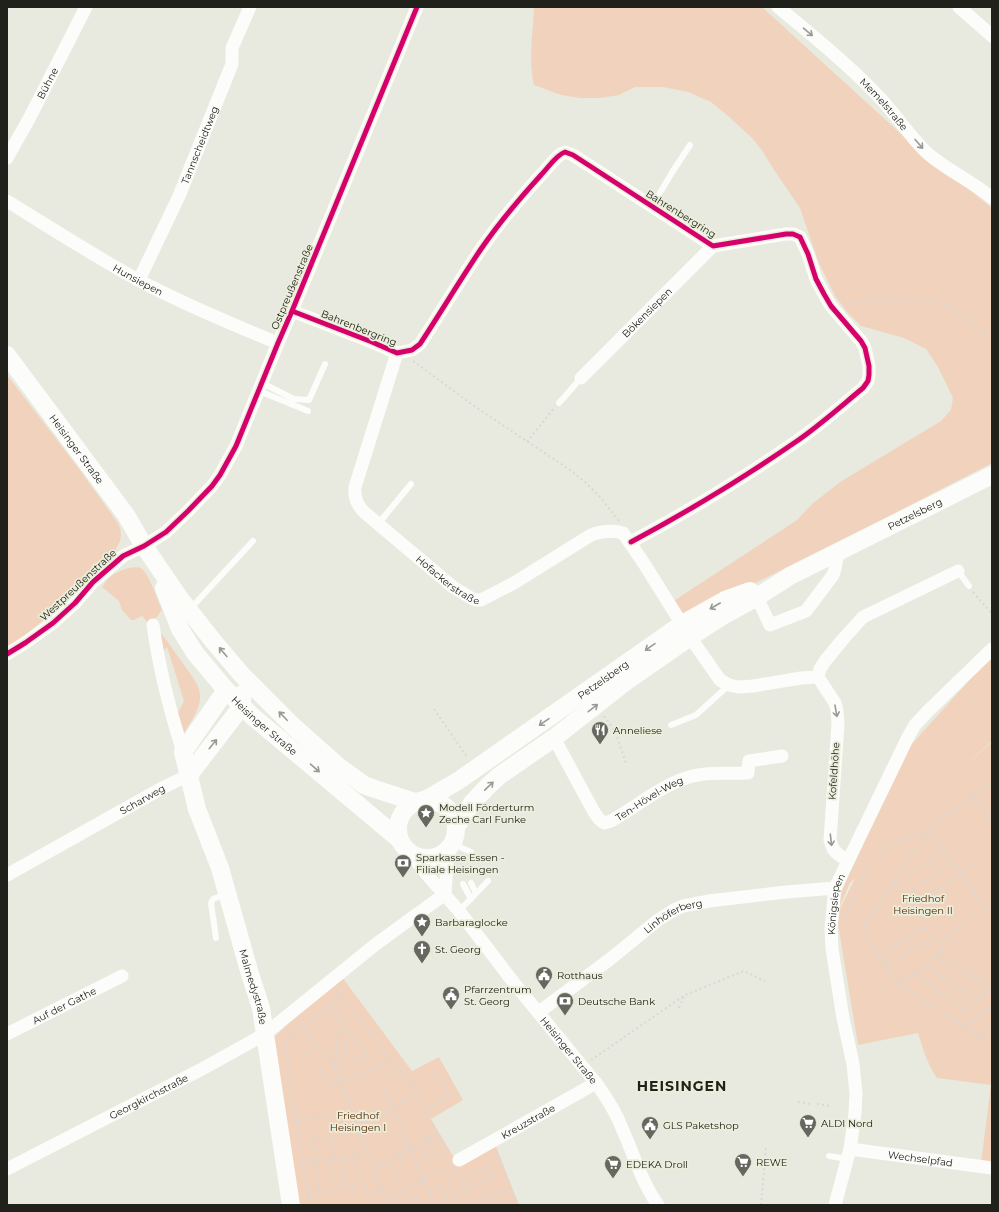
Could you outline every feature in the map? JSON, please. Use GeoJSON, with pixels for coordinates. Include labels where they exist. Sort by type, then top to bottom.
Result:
{"type":"FeatureCollection","features":[{"type":"Feature","properties":{"kind":"main road","name":"Heisinger Straße"},"geometry":{"type":"LineString","coordinates":[[7,355],[126,515],[144,546],[189,610],[242,691],[252,716],[400,839]]}},
{"type":"Feature","properties":{"kind":"main road","name":"Petzelsberg"},"geometry":{"type":"LineString","coordinates":[[420,801],[458,782],[686,631],[726,614],[757,597],[790,576],[992,475]]}},
{"type":"Feature","properties":{"kind":"main road","name":"Heisinger Straße"},"geometry":{"type":"LineString","coordinates":[[144,546],[151,565],[169,599],[180,629],[195,653],[307,740],[350,776],[375,789],[420,801],[436,801],[446,807],[453,816],[461,847]]}},
{"type":"Feature","properties":{"kind":"main road","name":"Petzelsberg"},"geometry":{"type":"LineString","coordinates":[[461,847],[472,803],[500,776],[596,706],[725,600],[790,576]]}},
{"type":"Feature","properties":{"kind":"main road"},"geometry":{"type":"LineString","coordinates":[[189,776],[183,752],[242,691]]}},
{"type":"Feature","properties":{"kind":"main road"},"geometry":{"type":"LineString","coordinates":[[189,776],[242,691]]}},
{"type":"Feature","properties":{"kind":"main road","name":"Malmedystraße"},"geometry":{"type":"LineString","coordinates":[[189,776],[198,809],[220,868],[261,1008],[291,1205]]}},
{"type":"Feature","properties":{"kind":"main road"},"geometry":{"type":"LineString","coordinates":[[420,801],[408,806],[403,811],[400,818],[398,832],[405,848],[411,854],[428,858],[439,856],[461,847]]}},
{"type":"Feature","properties":{"kind":"street","name":"Bühne"},"geometry":{"type":"LineString","coordinates":[[7,158],[30,117],[86,7]]}},
{"type":"Feature","properties":{"kind":"street","name":"Tannscheidtweg"},"geometry":{"type":"LineString","coordinates":[[139,280],[179,196],[232,64],[232,48],[250,7]]}},
{"type":"Feature","properties":{"kind":"street","name":"Ostpreußenstraße"},"geometry":{"type":"LineString","coordinates":[[144,546],[166,532],[212,486],[220,475],[236,446],[417,7]]}},
{"type":"Feature","properties":{"kind":"street","name":"Memelstraße"},"geometry":{"type":"LineString","coordinates":[[778,7],[879,97],[925,151],[979,187],[992,198]]}},
{"type":"Feature","properties":{"kind":"street"},"geometry":{"type":"LineString","coordinates":[[959,7],[992,36]]}},
{"type":"Feature","properties":{"kind":"street","name":"Bahrenbergring"},"geometry":{"type":"LineString","coordinates":[[292,311],[402,353],[412,350],[420,344],[482,248],[525,193],[562,153],[565,152],[573,155],[712,246],[786,234],[797,235],[808,254],[816,279],[831,306],[861,341],[865,348],[869,366],[868,382],[824,421],[794,443],[680,516],[627,538]]}},
{"type":"Feature","properties":{"kind":"street","name":"Hunsiepen"},"geometry":{"type":"LineString","coordinates":[[7,201],[108,263],[139,280],[203,312],[278,343]]}},
{"type":"Feature","properties":{"kind":"street","name":"Bökensiepen"},"geometry":{"type":"LineString","coordinates":[[581,378],[712,246]]}},
{"type":"Feature","properties":{"kind":"street","name":"Hofackerstraße"},"geometry":{"type":"LineString","coordinates":[[402,353],[359,473],[354,493],[355,499],[361,509],[453,587],[466,596],[476,600],[481,600],[514,583],[591,535],[610,531],[627,538]]}},
{"type":"Feature","properties":{"kind":"street"},"geometry":{"type":"LineString","coordinates":[[627,538],[716,675],[720,680],[729,685],[738,687],[818,677],[820,669],[825,661],[863,617],[958,571]]}},
{"type":"Feature","properties":{"kind":"street","name":"Westpreußenstraße"},"geometry":{"type":"LineString","coordinates":[[7,654],[53,623],[75,603],[93,582],[123,556],[144,546]]}},
{"type":"Feature","properties":{"kind":"street"},"geometry":{"type":"LineString","coordinates":[[757,597],[770,625],[806,611],[833,575],[838,552]]}},
{"type":"Feature","properties":{"kind":"street"},"geometry":{"type":"LineString","coordinates":[[153,625],[156,647],[167,684],[183,752]]}},
{"type":"Feature","properties":{"kind":"street","name":"Königsiepen"},"geometry":{"type":"LineString","coordinates":[[836,1205],[848,1154],[855,1113],[856,1093],[853,1064],[835,976],[832,949],[831,928],[835,888],[899,753],[915,725],[992,649]]}},
{"type":"Feature","properties":{"kind":"street","name":"Kofeldhöhe"},"geometry":{"type":"LineString","coordinates":[[818,677],[835,703],[838,724],[830,840],[832,848],[835,852],[848,861]]}},
{"type":"Feature","properties":{"kind":"street","name":"Ten-Hövel-Weg"},"geometry":{"type":"LineString","coordinates":[[554,738],[594,812],[604,823],[611,821],[668,786],[687,778],[706,774],[748,773],[749,761],[782,756]]}},
{"type":"Feature","properties":{"kind":"street","name":"Scharweg"},"geometry":{"type":"LineString","coordinates":[[7,875],[164,787],[189,776]]}},
{"type":"Feature","properties":{"kind":"street","name":"Heisinger Straße"},"geometry":{"type":"LineString","coordinates":[[445,894],[461,847]]}},
{"type":"Feature","properties":{"kind":"street","name":"Heisinger Straße"},"geometry":{"type":"LineString","coordinates":[[411,854],[429,878],[459,911],[608,1100],[650,1194],[658,1204]]}},
{"type":"Feature","properties":{"kind":"street","name":"Linhöferberg"},"geometry":{"type":"LineString","coordinates":[[539,1012],[609,960],[658,920],[683,906],[708,901],[835,888]]}},
{"type":"Feature","properties":{"kind":"street","name":"Georgkirchstraße"},"geometry":{"type":"LineString","coordinates":[[7,1168],[197,1071],[265,1034],[376,944],[445,894]]}},
{"type":"Feature","properties":{"kind":"street","name":"Auf der Gathe"},"geometry":{"type":"LineString","coordinates":[[7,1034],[122,976]]}},
{"type":"Feature","properties":{"kind":"street"},"geometry":{"type":"LineString","coordinates":[[261,1008],[286,1017]]}},
{"type":"Feature","properties":{"kind":"street","name":"Kreuzstraße"},"geometry":{"type":"LineString","coordinates":[[456,1162],[596,1083]]}},
{"type":"Feature","properties":{"kind":"street","name":"Wechselpfad"},"geometry":{"type":"LineString","coordinates":[[848,1154],[992,1168]]}},
{"type":"Feature","properties":{"kind":"lane"},"geometry":{"type":"LineString","coordinates":[[652,206],[690,145]]}},
{"type":"Feature","properties":{"kind":"lane"},"geometry":{"type":"LineString","coordinates":[[261,387],[294,399],[309,400],[325,364]]}},
{"type":"Feature","properties":{"kind":"lane"},"geometry":{"type":"LineString","coordinates":[[559,403],[581,378]]}},
{"type":"Feature","properties":{"kind":"lane"},"geometry":{"type":"LineString","coordinates":[[261,387],[308,411]]}},
{"type":"Feature","properties":{"kind":"lane"},"geometry":{"type":"LineString","coordinates":[[378,524],[411,484]]}},
{"type":"Feature","properties":{"kind":"lane"},"geometry":{"type":"LineString","coordinates":[[189,610],[252,541]]}},
{"type":"Feature","properties":{"kind":"lane"},"geometry":{"type":"LineString","coordinates":[[958,571],[969,586]]}},
{"type":"Feature","properties":{"kind":"lane"},"geometry":{"type":"LineString","coordinates":[[670,725],[696,715],[729,685]]}},
{"type":"Feature","properties":{"kind":"lane"},"geometry":{"type":"LineString","coordinates":[[459,911],[476,893],[481,882],[476,893]]}},
{"type":"Feature","properties":{"kind":"lane"},"geometry":{"type":"LineString","coordinates":[[464,884],[470,899]]}},
{"type":"Feature","properties":{"kind":"lane"},"geometry":{"type":"LineString","coordinates":[[216,938],[211,903],[213,899],[227,893]]}},
{"type":"Feature","properties":{"kind":"lane"},"geometry":{"type":"LineString","coordinates":[[829,1156],[848,1154]]}},
{"type":"Feature","properties":{"kind":"path"},"geometry":{"type":"LineString","coordinates":[[831,306],[890,299],[927,301],[959,312],[992,341]]}},
{"type":"Feature","properties":{"kind":"path"},"geometry":{"type":"LineString","coordinates":[[402,353],[477,408],[570,470],[585,482],[600,497],[618,520],[627,538]]}},
{"type":"Feature","properties":{"kind":"path"},"geometry":{"type":"LineString","coordinates":[[527,442],[559,403]]}},
{"type":"Feature","properties":{"kind":"path"},"geometry":{"type":"LineString","coordinates":[[969,586],[992,614]]}},
{"type":"Feature","properties":{"kind":"path"},"geometry":{"type":"LineString","coordinates":[[596,706],[615,731],[626,763]]}},
{"type":"Feature","properties":{"kind":"path"},"geometry":{"type":"LineString","coordinates":[[434,709],[464,753]]}},
{"type":"Feature","properties":{"kind":"path"},"geometry":{"type":"LineString","coordinates":[[992,783],[936,822],[927,832],[895,883],[862,929],[863,934],[899,984],[992,1043]]}},
{"type":"Feature","properties":{"kind":"path"},"geometry":{"type":"LineString","coordinates":[[974,795],[992,822]]}},
{"type":"Feature","properties":{"kind":"path"},"geometry":{"type":"LineString","coordinates":[[831,928],[842,927],[855,892],[877,858],[904,838],[927,832],[934,835],[985,908]]}},
{"type":"Feature","properties":{"kind":"path"},"geometry":{"type":"LineString","coordinates":[[895,883],[944,851]]}},
{"type":"Feature","properties":{"kind":"path"},"geometry":{"type":"LineString","coordinates":[[913,907],[992,852]]}},
{"type":"Feature","properties":{"kind":"path"},"geometry":{"type":"LineString","coordinates":[[904,895],[953,862]]}},
{"type":"Feature","properties":{"kind":"path"},"geometry":{"type":"LineString","coordinates":[[895,883],[933,937],[939,942],[942,952],[992,984]]}},
{"type":"Feature","properties":{"kind":"path"},"geometry":{"type":"LineString","coordinates":[[939,942],[992,904]]}},
{"type":"Feature","properties":{"kind":"path"},"geometry":{"type":"LineString","coordinates":[[880,956],[925,926]]}},
{"type":"Feature","properties":{"kind":"path"},"geometry":{"type":"LineString","coordinates":[[887,968],[933,937]]}},
{"type":"Feature","properties":{"kind":"path"},"geometry":{"type":"LineString","coordinates":[[899,984],[942,952]]}},
{"type":"Feature","properties":{"kind":"path"},"geometry":{"type":"LineString","coordinates":[[936,957],[989,990]]}},
{"type":"Feature","properties":{"kind":"path"},"geometry":{"type":"LineString","coordinates":[[925,965],[977,999]]}},
{"type":"Feature","properties":{"kind":"path"},"geometry":{"type":"LineString","coordinates":[[582,1066],[685,995],[744,972],[765,981]]}},
{"type":"Feature","properties":{"kind":"path"},"geometry":{"type":"LineString","coordinates":[[913,973],[964,1008]]}},
{"type":"Feature","properties":{"kind":"path"},"geometry":{"type":"LineString","coordinates":[[329,982],[410,1085],[437,1134],[456,1162],[462,1187],[470,1205],[510,1188]]}},
{"type":"Feature","properties":{"kind":"path"},"geometry":{"type":"LineString","coordinates":[[950,1017],[992,988]]}},
{"type":"Feature","properties":{"kind":"path"},"geometry":{"type":"LineString","coordinates":[[680,1008],[685,995]]}},
{"type":"Feature","properties":{"kind":"path"},"geometry":{"type":"LineString","coordinates":[[309,1205],[284,1041],[340,997]]}},
{"type":"Feature","properties":{"kind":"path"},"geometry":{"type":"LineString","coordinates":[[329,1006],[366,1054],[334,1068]]}},
{"type":"Feature","properties":{"kind":"path"},"geometry":{"type":"LineString","coordinates":[[965,1026],[992,1007]]}},
{"type":"Feature","properties":{"kind":"path"},"geometry":{"type":"LineString","coordinates":[[979,1035],[992,1025]]}},
{"type":"Feature","properties":{"kind":"path"},"geometry":{"type":"LineString","coordinates":[[302,1027],[334,1068],[342,1083],[381,1190],[388,1205]]}},
{"type":"Feature","properties":{"kind":"path"},"geometry":{"type":"LineString","coordinates":[[334,1068],[338,1035],[339,1031],[344,1027]]}},
{"type":"Feature","properties":{"kind":"path"},"geometry":{"type":"LineString","coordinates":[[292,1035],[331,1085],[342,1083],[389,1060]]}},
{"type":"Feature","properties":{"kind":"path"},"geometry":{"type":"LineString","coordinates":[[334,1068],[338,1058],[349,1049],[338,1035]]}},
{"type":"Feature","properties":{"kind":"path"},"geometry":{"type":"LineString","coordinates":[[410,1085],[435,1071],[449,1096],[424,1110]]}},
{"type":"Feature","properties":{"kind":"path"},"geometry":{"type":"LineString","coordinates":[[382,1081],[402,1073]]}},
{"type":"Feature","properties":{"kind":"path"},"geometry":{"type":"LineString","coordinates":[[384,1089],[435,1205]]}},
{"type":"Feature","properties":{"kind":"path"},"geometry":{"type":"LineString","coordinates":[[357,1126],[416,1096]]}},
{"type":"Feature","properties":{"kind":"path"},"geometry":{"type":"LineString","coordinates":[[798,1102],[812,1104]]}},
{"type":"Feature","properties":{"kind":"path"},"geometry":{"type":"LineString","coordinates":[[817,1104],[830,1106]]}},
{"type":"Feature","properties":{"kind":"path"},"geometry":{"type":"LineString","coordinates":[[372,1107],[376,1117]]}},
{"type":"Feature","properties":{"kind":"path"},"geometry":{"type":"LineString","coordinates":[[296,1120],[352,1112]]}},
{"type":"Feature","properties":{"kind":"path"},"geometry":{"type":"LineString","coordinates":[[373,1168],[437,1134]]}},
{"type":"Feature","properties":{"kind":"path"},"geometry":{"type":"LineString","coordinates":[[319,1191],[312,1137],[332,1135],[336,1158]]}},
{"type":"Feature","properties":{"kind":"path"},"geometry":{"type":"LineString","coordinates":[[428,1138],[438,1157]]}},
{"type":"Feature","properties":{"kind":"path"},"geometry":{"type":"LineString","coordinates":[[419,1143],[428,1160]]}},
{"type":"Feature","properties":{"kind":"path"},"geometry":{"type":"LineString","coordinates":[[762,1205],[766,1146]]}},
{"type":"Feature","properties":{"kind":"path"},"geometry":{"type":"LineString","coordinates":[[495,1149],[517,1205]]}},
{"type":"Feature","properties":{"kind":"path"},"geometry":{"type":"LineString","coordinates":[[303,1162],[354,1156],[367,1151]]}},
{"type":"Feature","properties":{"kind":"path"},"geometry":{"type":"LineString","coordinates":[[398,1154],[406,1170]]}},
{"type":"Feature","properties":{"kind":"path"},"geometry":{"type":"LineString","coordinates":[[354,1156],[368,1195],[381,1190]]}},
{"type":"Feature","properties":{"kind":"path"},"geometry":{"type":"LineString","coordinates":[[342,1158],[346,1187]]}},
{"type":"Feature","properties":{"kind":"path"},"geometry":{"type":"LineString","coordinates":[[328,1159],[331,1181]]}},
{"type":"Feature","properties":{"kind":"path"},"geometry":{"type":"LineString","coordinates":[[387,1160],[397,1179]]}},
{"type":"Feature","properties":{"kind":"path"},"geometry":{"type":"LineString","coordinates":[[378,1205],[456,1162]]}},
{"type":"Feature","properties":{"kind":"path"},"geometry":{"type":"LineString","coordinates":[[488,1167],[494,1178],[472,1188],[470,1184],[467,1178],[488,1167]]}},
{"type":"Feature","properties":{"kind":"path"},"geometry":{"type":"LineString","coordinates":[[448,1180],[458,1203],[454,1205]]}},
{"type":"Feature","properties":{"kind":"path"},"geometry":{"type":"LineString","coordinates":[[439,1184],[448,1205]]}},
{"type":"Feature","properties":{"kind":"path"},"geometry":{"type":"LineString","coordinates":[[462,1187],[470,1184]]}},
{"type":"Feature","properties":{"kind":"path"},"geometry":{"type":"LineString","coordinates":[[307,1193],[355,1186]]}},
{"type":"Feature","properties":{"kind":"path"},"geometry":{"type":"LineString","coordinates":[[394,1196],[399,1205]]}},
{"type":"Feature","properties":{"kind":"path"},"geometry":{"type":"LineString","coordinates":[[416,1197],[420,1205]]}},
{"type":"Feature","properties":{"kind":"green space"},"geometry":{"type":"Polygon","coordinates":[[[534,7],[762,7],[910,142],[992,208],[992,463],[682,620],[672,602],[797,520],[812,504],[840,482],[941,421],[951,410],[953,398],[938,367],[926,349],[904,338],[861,326],[847,312],[835,296],[818,261],[800,208],[752,138],[711,102],[688,92],[663,87],[635,87],[619,95],[600,98],[580,98],[561,95],[534,85],[531,66],[531,46],[534,7]]]}},
{"type":"Feature","properties":{"kind":"green space"},"geometry":{"type":"Polygon","coordinates":[[[7,375],[77,466],[118,523],[121,536],[113,554],[75,591],[36,627],[7,647],[7,375]]]}},
{"type":"Feature","properties":{"kind":"green space"},"geometry":{"type":"Polygon","coordinates":[[[136,567],[145,572],[162,610],[149,624],[142,616],[131,620],[122,610],[119,601],[102,587],[113,574],[136,567]]]}},
{"type":"Feature","properties":{"kind":"green space"},"geometry":{"type":"Polygon","coordinates":[[[159,631],[194,679],[200,694],[200,700],[196,713],[184,733],[177,714],[184,701],[167,647],[162,652],[159,631]]]}},
{"type":"Feature","properties":{"kind":"green space","name":"Friedhof Heisingen II"},"geometry":{"type":"Polygon","coordinates":[[[992,655],[992,741],[964,766],[992,742],[992,1164],[981,1163],[991,1085],[937,1078],[928,1062],[918,1033],[858,1045],[838,924],[840,909],[855,878],[850,883],[840,906],[838,904],[841,893],[872,824],[911,745],[992,655]]]}},
{"type":"Feature","properties":{"kind":"green space","name":"Friedhof Heisingen I"},"geometry":{"type":"Polygon","coordinates":[[[342,977],[412,1071],[439,1057],[463,1100],[431,1119],[459,1166],[496,1146],[519,1205],[297,1205],[273,1038],[342,977]]]}},
{"type":"Feature","properties":{"kind":"cycle path"},"geometry":{"type":"LineString","coordinates":[[7,654],[53,623],[75,603],[93,582],[123,556],[144,546],[166,532],[212,486],[220,475],[236,446],[417,7]]}},
{"type":"Feature","properties":{"kind":"cycle path"},"geometry":{"type":"LineString","coordinates":[[292,311],[397,353],[412,350],[420,344],[473,261],[495,230],[552,162],[565,152],[573,155],[713,246],[786,234],[793,234],[800,237],[808,254],[816,279],[831,306],[861,341],[865,348],[869,366],[868,381],[863,388],[803,437],[714,495],[631,542]]}},
{"type":"Feature","properties":{"kind":"place","name":"Anneliese"},"geometry":{"type":"Point","coordinates":[600,745]}},
{"type":"Feature","properties":{"kind":"place","name":"Modell Förderturm Zeche Carl Funke"},"geometry":{"type":"Point","coordinates":[426,828]}},
{"type":"Feature","properties":{"kind":"place","name":"Sparkasse Essen - Filiale Heisingen"},"geometry":{"type":"Point","coordinates":[403,878]}},
{"type":"Feature","properties":{"kind":"place","name":"Barbaraglocke"},"geometry":{"type":"Point","coordinates":[422,937]}},
{"type":"Feature","properties":{"kind":"place","name":"St. Georg"},"geometry":{"type":"Point","coordinates":[422,964]}},
{"type":"Feature","properties":{"kind":"place","name":"Rotthaus"},"geometry":{"type":"Point","coordinates":[544,990]}},
{"type":"Feature","properties":{"kind":"place","name":"Pfarrzentrum St. Georg"},"geometry":{"type":"Point","coordinates":[451,1010]}},
{"type":"Feature","properties":{"kind":"place","name":"Deutsche Bank"},"geometry":{"type":"Point","coordinates":[565,1016]}},
{"type":"Feature","properties":{"kind":"place","name":"ALDI Nord"},"geometry":{"type":"Point","coordinates":[808,1138]}},
{"type":"Feature","properties":{"kind":"place","name":"GLS Paketshop"},"geometry":{"type":"Point","coordinates":[650,1140]}},
{"type":"Feature","properties":{"kind":"place","name":"REWE"},"geometry":{"type":"Point","coordinates":[743,1177]}},
{"type":"Feature","properties":{"kind":"place","name":"EDEKA Droll"},"geometry":{"type":"Point","coordinates":[613,1179]}},
{"type":"Feature","properties":{"kind":"district","name":"HEISINGEN"},"geometry":{"type":"Point","coordinates":[682,1086]}}]}
